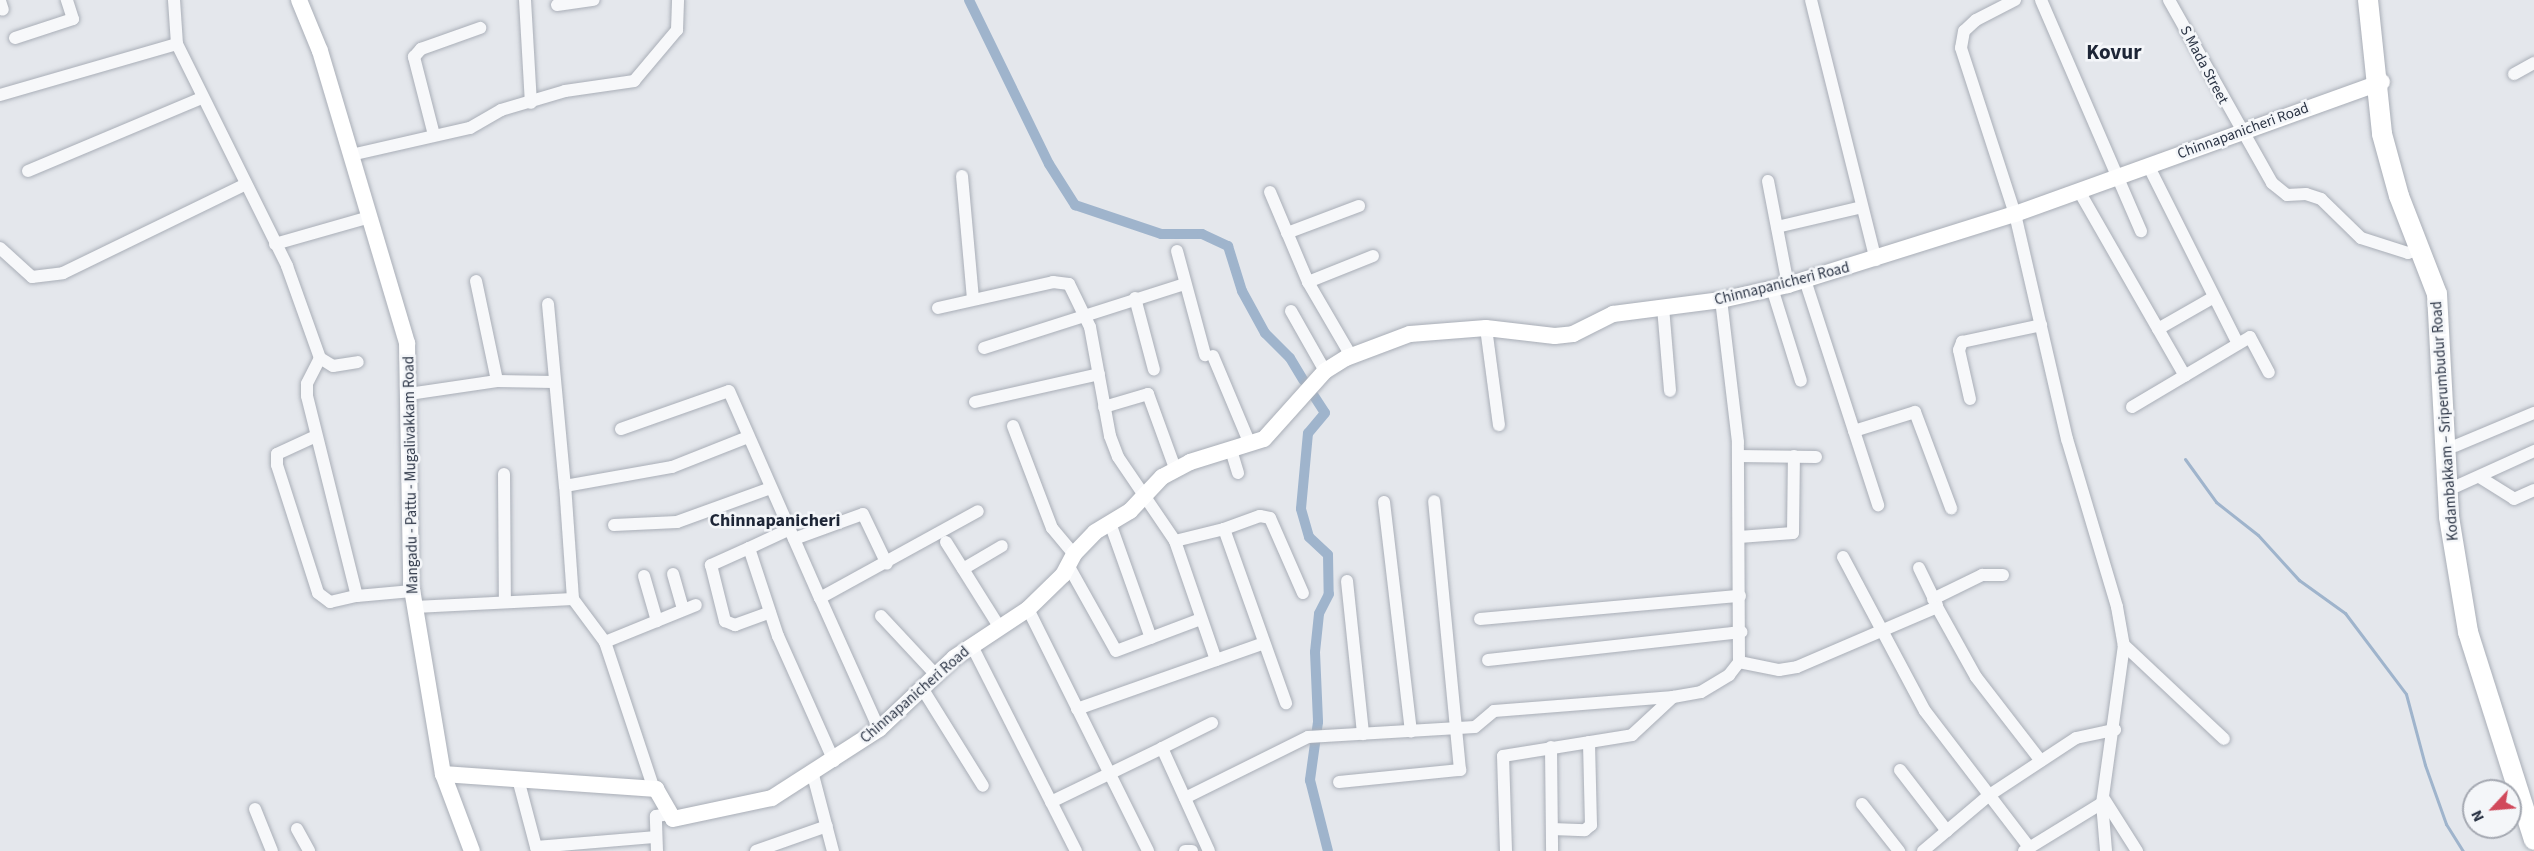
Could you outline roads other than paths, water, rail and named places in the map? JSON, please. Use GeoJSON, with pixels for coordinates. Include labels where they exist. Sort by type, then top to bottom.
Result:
{"type":"FeatureCollection","features":[{"type":"Feature","properties":{"kind":"main road","name":"Kodambakkam – Sriperumbudur Road"},"geometry":{"type":"LineString","coordinates":[[2368,0],[2378,83],[2399,196],[2437,294],[2449,517],[2468,632],[2534,840]]}},
{"type":"Feature","properties":{"kind":"main road","name":"Kodambakkam – Sriperumbudur Road"},"geometry":{"type":"LineString","coordinates":[[2377,0],[2378,83],[2408,194],[2448,299],[2457,486],[2477,630],[2534,814]]}},
{"type":"Feature","properties":{"kind":"street"},"geometry":{"type":"LineString","coordinates":[[15,38],[73,19],[67,0]]}},
{"type":"Feature","properties":{"kind":"street"},"geometry":{"type":"LineString","coordinates":[[174,0],[177,44],[244,185],[275,244],[320,358],[333,366],[358,362]]}},
{"type":"Feature","properties":{"kind":"street","name":"Mangadu - Pattu - Mugalivakkam Road"},"geometry":{"type":"LineString","coordinates":[[299,0],[351,155],[407,343],[414,599],[443,774],[472,851]]}},
{"type":"Feature","properties":{"kind":"street"},"geometry":{"type":"LineString","coordinates":[[525,0],[531,103]]}},
{"type":"Feature","properties":{"kind":"street"},"geometry":{"type":"LineString","coordinates":[[557,5],[594,0]]}},
{"type":"Feature","properties":{"kind":"street"},"geometry":{"type":"LineString","coordinates":[[351,155],[471,128],[501,110],[566,91],[633,81],[678,30],[678,0]]}},
{"type":"Feature","properties":{"kind":"street"},"geometry":{"type":"LineString","coordinates":[[1811,0],[1875,260]]}},
{"type":"Feature","properties":{"kind":"street"},"geometry":{"type":"LineString","coordinates":[[2015,0],[1976,20],[1964,31],[1961,48],[2014,214],[2067,439],[2117,607],[2124,645],[2115,730],[2103,801],[2106,851]]}},
{"type":"Feature","properties":{"kind":"street"},"geometry":{"type":"LineString","coordinates":[[2041,0],[2114,177],[2141,231]]}},
{"type":"Feature","properties":{"kind":"street","name":"S Mada Street"},"geometry":{"type":"LineString","coordinates":[[2169,0],[2240,131],[2283,194],[2321,199],[2367,240],[2408,252],[2421,248]]}},
{"type":"Feature","properties":{"kind":"street"},"geometry":{"type":"LineString","coordinates":[[434,135],[414,57],[421,49],[480,28]]}},
{"type":"Feature","properties":{"kind":"street"},"geometry":{"type":"LineString","coordinates":[[0,95],[177,44]]}},
{"type":"Feature","properties":{"kind":"street"},"geometry":{"type":"LineString","coordinates":[[2514,74],[2534,63]]}},
{"type":"Feature","properties":{"kind":"street","name":"Chinnapanicheri Road"},"geometry":{"type":"LineString","coordinates":[[670,814],[673,819],[747,806],[813,775],[834,761],[879,729],[936,675],[972,646],[1028,609],[1071,560],[1110,523],[1175,468],[1264,439],[1325,371],[1351,356],[1410,334],[1486,328],[1555,336],[1573,334],[1613,314],[1721,300],[1780,287],[1875,260],[2014,214],[2378,83]]}},
{"type":"Feature","properties":{"kind":"street"},"geometry":{"type":"LineString","coordinates":[[28,171],[202,98]]}},
{"type":"Feature","properties":{"kind":"street"},"geometry":{"type":"LineString","coordinates":[[2148,165],[2238,344]]}},
{"type":"Feature","properties":{"kind":"street"},"geometry":{"type":"LineString","coordinates":[[962,176],[973,299]]}},
{"type":"Feature","properties":{"kind":"street"},"geometry":{"type":"LineString","coordinates":[[1767,181],[1777,227],[1780,287],[1801,381]]}},
{"type":"Feature","properties":{"kind":"street"},"geometry":{"type":"LineString","coordinates":[[0,248],[32,277],[63,273],[244,185]]}},
{"type":"Feature","properties":{"kind":"street"},"geometry":{"type":"LineString","coordinates":[[2079,191],[2185,376]]}},
{"type":"Feature","properties":{"kind":"street"},"geometry":{"type":"LineString","coordinates":[[1270,192],[1308,282],[1351,356]]}},
{"type":"Feature","properties":{"kind":"street"},"geometry":{"type":"LineString","coordinates":[[1287,233],[1359,206]]}},
{"type":"Feature","properties":{"kind":"street"},"geometry":{"type":"LineString","coordinates":[[1777,227],[1862,207]]}},
{"type":"Feature","properties":{"kind":"street"},"geometry":{"type":"LineString","coordinates":[[275,244],[370,217]]}},
{"type":"Feature","properties":{"kind":"street"},"geometry":{"type":"LineString","coordinates":[[1178,251],[1185,284],[1209,356],[1250,444]]}},
{"type":"Feature","properties":{"kind":"street"},"geometry":{"type":"LineString","coordinates":[[1308,282],[1373,256]]}},
{"type":"Feature","properties":{"kind":"street"},"geometry":{"type":"LineString","coordinates":[[1805,280],[1878,505]]}},
{"type":"Feature","properties":{"kind":"street"},"geometry":{"type":"LineString","coordinates":[[476,281],[498,381]]}},
{"type":"Feature","properties":{"kind":"street"},"geometry":{"type":"LineString","coordinates":[[938,308],[1061,282],[1077,295],[1086,315],[1104,407],[1118,457],[1175,541],[1216,660]]}},
{"type":"Feature","properties":{"kind":"street"},"geometry":{"type":"LineString","coordinates":[[984,348],[1135,298],[1185,284]]}},
{"type":"Feature","properties":{"kind":"street"},"geometry":{"type":"LineString","coordinates":[[2158,329],[2214,297]]}},
{"type":"Feature","properties":{"kind":"street"},"geometry":{"type":"LineString","coordinates":[[1135,298],[1154,370]]}},
{"type":"Feature","properties":{"kind":"street"},"geometry":{"type":"LineString","coordinates":[[1185,798],[1308,737],[1475,727],[1494,711],[1674,697],[1701,692],[1729,675],[1738,662],[1741,632],[1738,456],[1721,300]]}},
{"type":"Feature","properties":{"kind":"street"},"geometry":{"type":"LineString","coordinates":[[548,304],[553,382],[575,586],[573,599],[605,642],[654,789],[670,814],[656,816],[654,837],[657,851]]}},
{"type":"Feature","properties":{"kind":"street"},"geometry":{"type":"LineString","coordinates":[[1663,307],[1670,391]]}},
{"type":"Feature","properties":{"kind":"street"},"geometry":{"type":"LineString","coordinates":[[1291,311],[1325,371]]}},
{"type":"Feature","properties":{"kind":"street"},"geometry":{"type":"LineString","coordinates":[[1970,399],[1959,350],[1962,342],[2041,325]]}},
{"type":"Feature","properties":{"kind":"street"},"geometry":{"type":"LineString","coordinates":[[1486,328],[1499,425]]}},
{"type":"Feature","properties":{"kind":"street"},"geometry":{"type":"LineString","coordinates":[[2132,406],[2250,337],[2269,372]]}},
{"type":"Feature","properties":{"kind":"street"},"geometry":{"type":"LineString","coordinates":[[320,358],[307,390],[316,436],[357,596]]}},
{"type":"Feature","properties":{"kind":"street"},"geometry":{"type":"LineString","coordinates":[[975,402],[1099,374]]}},
{"type":"Feature","properties":{"kind":"street"},"geometry":{"type":"LineString","coordinates":[[409,394],[498,381],[553,382]]}},
{"type":"Feature","properties":{"kind":"street"},"geometry":{"type":"LineString","coordinates":[[621,429],[726,390],[879,729]]}},
{"type":"Feature","properties":{"kind":"street"},"geometry":{"type":"LineString","coordinates":[[1104,407],[1148,394],[1175,468]]}},
{"type":"Feature","properties":{"kind":"street"},"geometry":{"type":"LineString","coordinates":[[1854,431],[1916,412],[1952,508]]}},
{"type":"Feature","properties":{"kind":"street"},"geometry":{"type":"LineString","coordinates":[[2455,446],[2534,412]]}},
{"type":"Feature","properties":{"kind":"street"},"geometry":{"type":"LineString","coordinates":[[1012,426],[1052,528],[1071,560],[1111,648],[1121,651],[1201,619]]}},
{"type":"Feature","properties":{"kind":"street"},"geometry":{"type":"LineString","coordinates":[[316,436],[277,454],[277,465],[318,593],[330,602],[357,596],[505,602],[573,599]]}},
{"type":"Feature","properties":{"kind":"street"},"geometry":{"type":"LineString","coordinates":[[565,486],[672,467],[748,436]]}},
{"type":"Feature","properties":{"kind":"street"},"geometry":{"type":"LineString","coordinates":[[1231,450],[1238,473]]}},
{"type":"Feature","properties":{"kind":"street"},"geometry":{"type":"LineString","coordinates":[[2457,486],[2481,478],[2534,451]]}},
{"type":"Feature","properties":{"kind":"street"},"geometry":{"type":"LineString","coordinates":[[1738,456],[1816,457]]}},
{"type":"Feature","properties":{"kind":"street"},"geometry":{"type":"LineString","coordinates":[[1739,537],[1792,534],[1794,456]]}},
{"type":"Feature","properties":{"kind":"street"},"geometry":{"type":"LineString","coordinates":[[504,474],[505,602]]}},
{"type":"Feature","properties":{"kind":"street"},"geometry":{"type":"LineString","coordinates":[[2481,478],[2514,499],[2534,490]]}},
{"type":"Feature","properties":{"kind":"street"},"geometry":{"type":"LineString","coordinates":[[614,525],[677,522],[771,488]]}},
{"type":"Feature","properties":{"kind":"street"},"geometry":{"type":"LineString","coordinates":[[1339,782],[1460,770],[1434,501]]}},
{"type":"Feature","properties":{"kind":"street"},"geometry":{"type":"LineString","coordinates":[[1384,502],[1411,731]]}},
{"type":"Feature","properties":{"kind":"street"},"geometry":{"type":"LineString","coordinates":[[820,598],[887,564],[978,511]]}},
{"type":"Feature","properties":{"kind":"street"},"geometry":{"type":"LineString","coordinates":[[770,612],[735,625],[725,621],[711,565],[749,548],[863,514],[887,564]]}},
{"type":"Feature","properties":{"kind":"street"},"geometry":{"type":"LineString","coordinates":[[1175,541],[1224,529],[1260,516],[1270,518],[1302,593]]}},
{"type":"Feature","properties":{"kind":"street"},"geometry":{"type":"LineString","coordinates":[[1110,523],[1151,638]]}},
{"type":"Feature","properties":{"kind":"street"},"geometry":{"type":"LineString","coordinates":[[1224,529],[1286,702]]}},
{"type":"Feature","properties":{"kind":"street"},"geometry":{"type":"LineString","coordinates":[[946,542],[1000,627]]}},
{"type":"Feature","properties":{"kind":"street"},"geometry":{"type":"LineString","coordinates":[[963,569],[1002,546]]}},
{"type":"Feature","properties":{"kind":"street"},"geometry":{"type":"LineString","coordinates":[[749,548],[770,612],[834,761]]}},
{"type":"Feature","properties":{"kind":"street"},"geometry":{"type":"LineString","coordinates":[[1843,557],[1925,711],[2026,849],[2103,801]]}},
{"type":"Feature","properties":{"kind":"street"},"geometry":{"type":"LineString","coordinates":[[1919,568],[1935,603],[1976,677],[2041,761]]}},
{"type":"Feature","properties":{"kind":"street"},"geometry":{"type":"LineString","coordinates":[[673,574],[683,610]]}},
{"type":"Feature","properties":{"kind":"street"},"geometry":{"type":"LineString","coordinates":[[1738,662],[1787,670],[1881,631],[1982,575],[2003,575]]}},
{"type":"Feature","properties":{"kind":"street"},"geometry":{"type":"LineString","coordinates":[[644,576],[657,621]]}},
{"type":"Feature","properties":{"kind":"street"},"geometry":{"type":"LineString","coordinates":[[1347,581],[1363,734]]}},
{"type":"Feature","properties":{"kind":"street"},"geometry":{"type":"LineString","coordinates":[[1480,619],[1740,596]]}},
{"type":"Feature","properties":{"kind":"street"},"geometry":{"type":"LineString","coordinates":[[605,642],[696,605]]}},
{"type":"Feature","properties":{"kind":"street"},"geometry":{"type":"LineString","coordinates":[[1028,609],[1148,851]]}},
{"type":"Feature","properties":{"kind":"street"},"geometry":{"type":"LineString","coordinates":[[881,616],[936,675]]}},
{"type":"Feature","properties":{"kind":"street"},"geometry":{"type":"LineString","coordinates":[[1488,660],[1741,632]]}},
{"type":"Feature","properties":{"kind":"street"},"geometry":{"type":"LineString","coordinates":[[1077,709],[1264,643]]}},
{"type":"Feature","properties":{"kind":"street"},"geometry":{"type":"LineString","coordinates":[[2124,645],[2224,739]]}},
{"type":"Feature","properties":{"kind":"street"},"geometry":{"type":"LineString","coordinates":[[972,646],[1076,851]]}},
{"type":"Feature","properties":{"kind":"street"},"geometry":{"type":"LineString","coordinates":[[922,688],[983,786]]}},
{"type":"Feature","properties":{"kind":"street"},"geometry":{"type":"LineString","coordinates":[[1506,851],[1503,756],[1632,735],[1674,697]]}},
{"type":"Feature","properties":{"kind":"street"},"geometry":{"type":"LineString","coordinates":[[1051,802],[1212,723]]}},
{"type":"Feature","properties":{"kind":"street"},"geometry":{"type":"LineString","coordinates":[[1923,851],[1988,796],[2041,761],[2084,734],[2115,730]]}},
{"type":"Feature","properties":{"kind":"street"},"geometry":{"type":"LineString","coordinates":[[1552,829],[1585,830],[1592,825],[1589,742]]}},
{"type":"Feature","properties":{"kind":"street"},"geometry":{"type":"LineString","coordinates":[[1551,747],[1552,851]]}},
{"type":"Feature","properties":{"kind":"street"},"geometry":{"type":"LineString","coordinates":[[1162,748],[1209,851]]}},
{"type":"Feature","properties":{"kind":"street"},"geometry":{"type":"LineString","coordinates":[[1900,770],[1947,831]]}},
{"type":"Feature","properties":{"kind":"street"},"geometry":{"type":"LineString","coordinates":[[443,774],[654,789]]}},
{"type":"Feature","properties":{"kind":"street"},"geometry":{"type":"LineString","coordinates":[[813,775],[833,851]]}},
{"type":"Feature","properties":{"kind":"street"},"geometry":{"type":"LineString","coordinates":[[518,779],[537,849],[654,837]]}},
{"type":"Feature","properties":{"kind":"street"},"geometry":{"type":"LineString","coordinates":[[2103,801],[2137,851]]}},
{"type":"Feature","properties":{"kind":"street"},"geometry":{"type":"LineString","coordinates":[[1862,804],[1899,851]]}},
{"type":"Feature","properties":{"kind":"street"},"geometry":{"type":"LineString","coordinates":[[255,809],[272,851]]}},
{"type":"Feature","properties":{"kind":"street"},"geometry":{"type":"LineString","coordinates":[[756,851],[827,826]]}},
{"type":"Feature","properties":{"kind":"street"},"geometry":{"type":"LineString","coordinates":[[297,829],[309,851]]}},
{"type":"Feature","properties":{"kind":"street"},"geometry":{"type":"LineString","coordinates":[[1185,851],[1192,851]]}},
{"type":"Feature","properties":{"kind":"waterway"},"geometry":{"type":"LineString","coordinates":[[969,0],[1049,164],[1075,205],[1161,234],[1202,234],[1228,246],[1242,291],[1265,333],[1290,358],[1303,380]]}},
{"type":"Feature","properties":{"kind":"waterway"},"geometry":{"type":"LineString","coordinates":[[1314,396],[1325,413],[1308,433],[1301,509],[1309,537],[1328,555],[1329,594],[1319,614],[1315,652],[1318,722],[1310,780],[1328,851]]}},
{"type":"Feature","properties":{"kind":"waterway"},"geometry":{"type":"LineString","coordinates":[[2185,459],[2216,502],[2258,535],[2299,580],[2345,613],[2406,694],[2425,765],[2446,824],[2463,851]]}},
{"type":"Feature","properties":{"kind":"district","name":"Kovur"},"geometry":{"type":"Point","coordinates":[2114,52]}},
{"type":"Feature","properties":{"kind":"district","name":"Chinnapanicheri"},"geometry":{"type":"Point","coordinates":[775,521]}}]}
